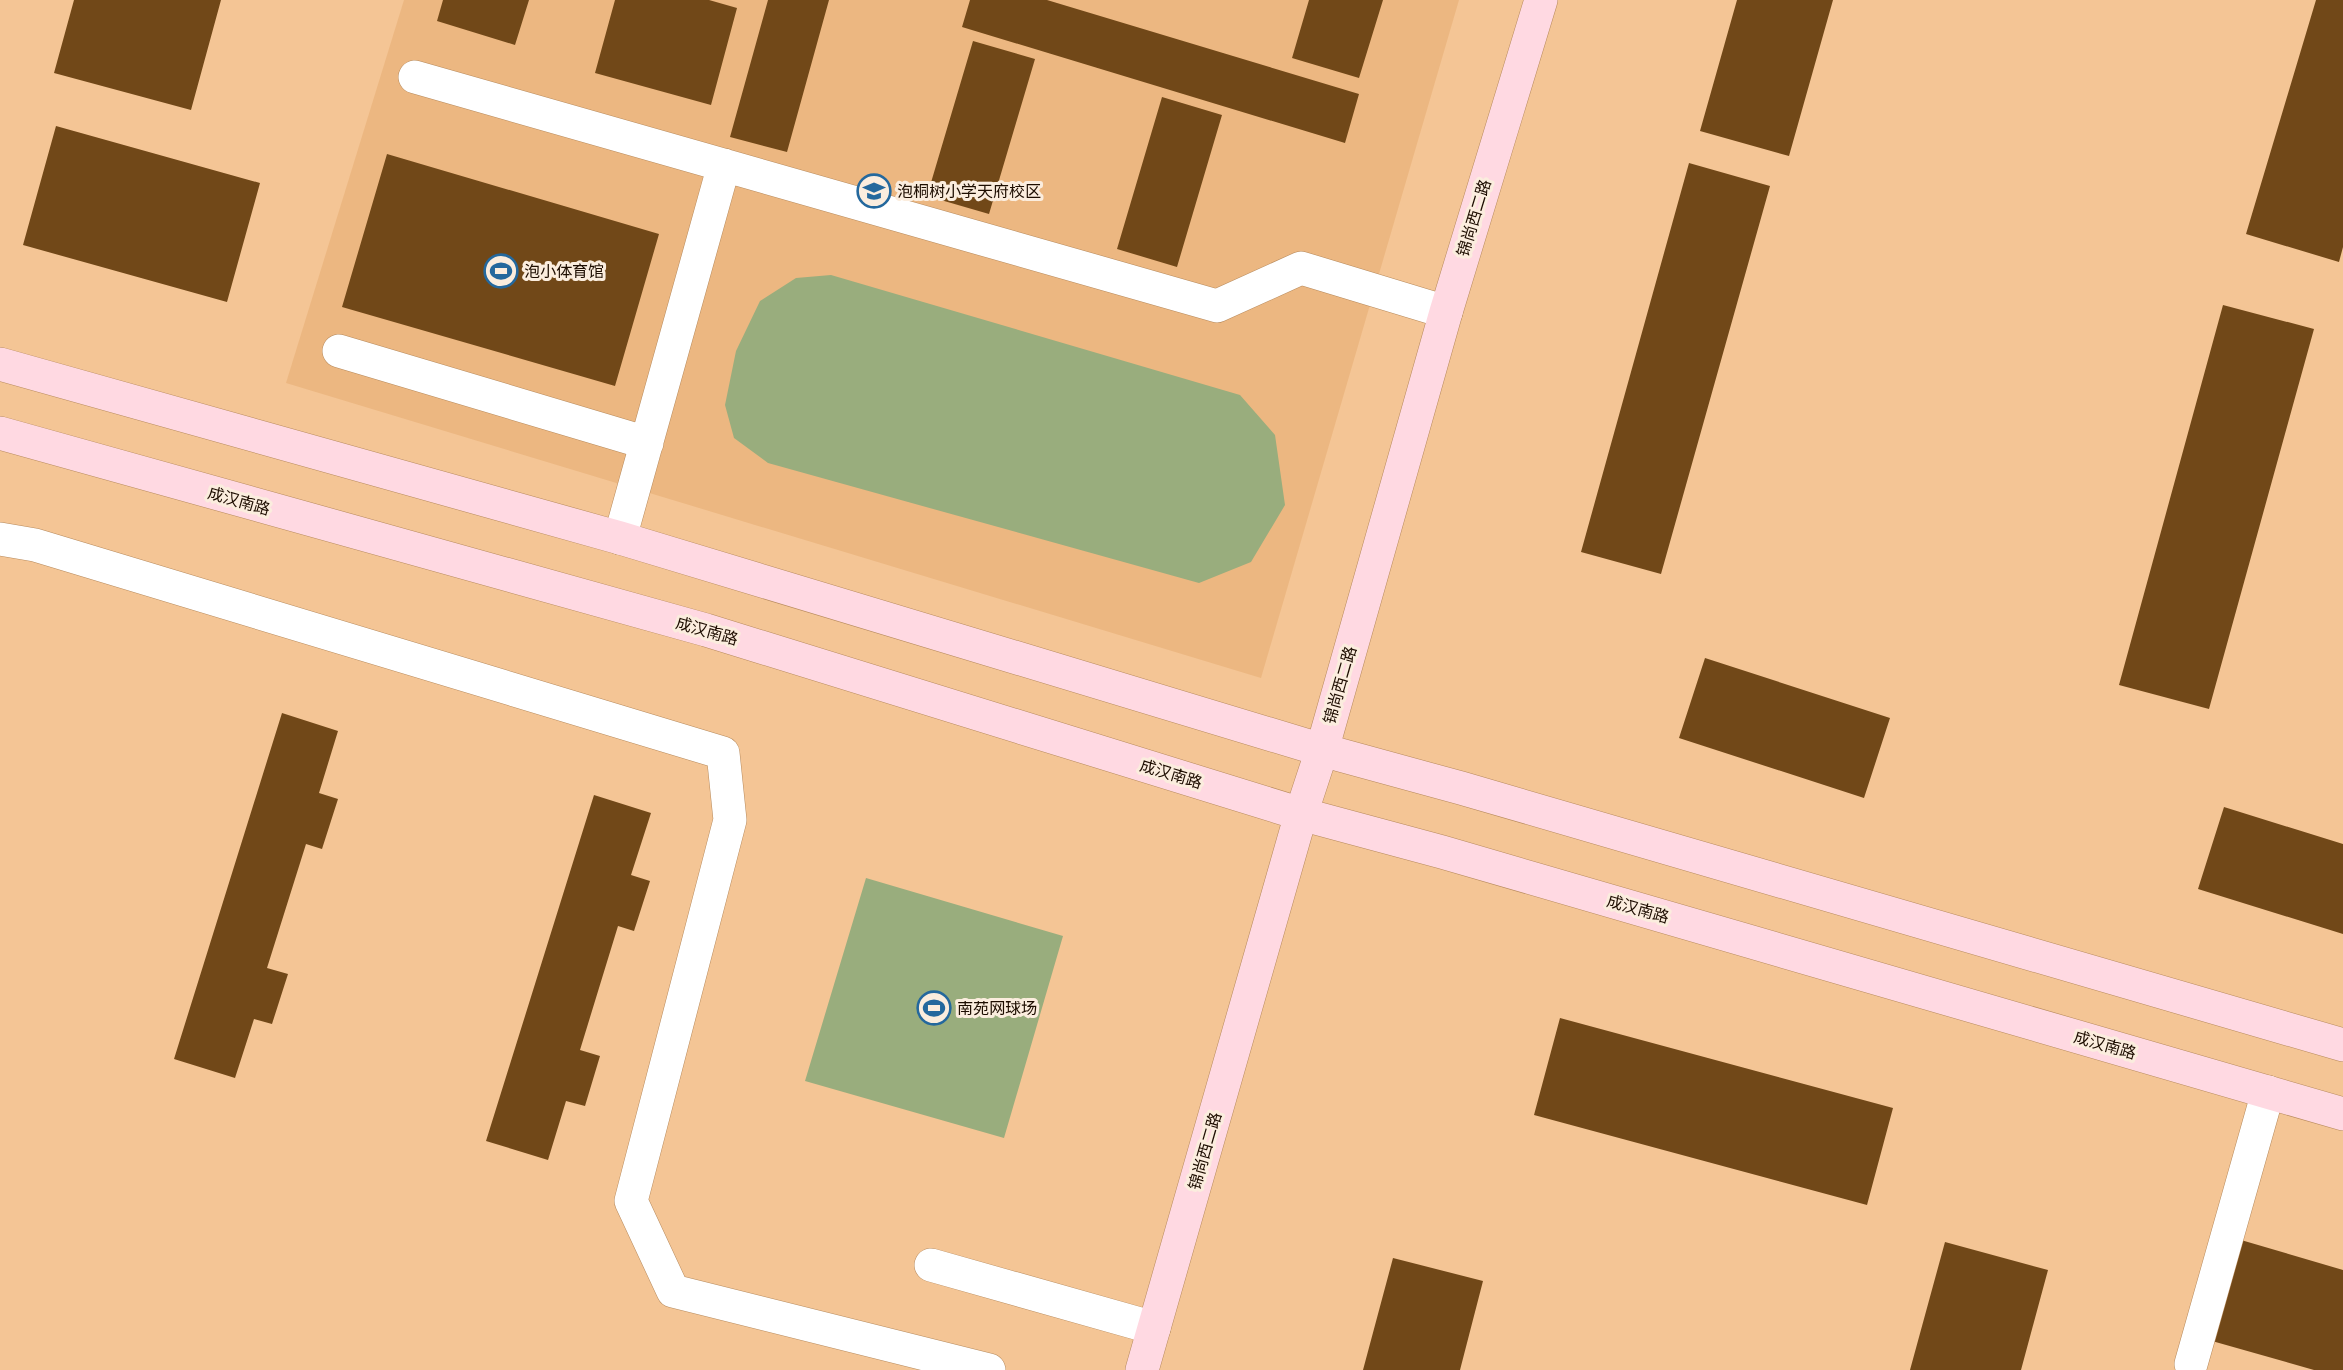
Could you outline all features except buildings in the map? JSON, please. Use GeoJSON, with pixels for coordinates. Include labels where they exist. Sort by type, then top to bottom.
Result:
{"type":"FeatureCollection","features":[{"type":"Feature","properties":{"kind":"main road","name":"锦尚西二路"},"geometry":{"type":"LineString","coordinates":[[1142,1370],[1446,312],[1541,0]]}},
{"type":"Feature","properties":{"kind":"main road"},"geometry":{"type":"LineString","coordinates":[[0,364],[620,538],[1322,750],[1461,788],[2343,1045]]}},
{"type":"Feature","properties":{"kind":"main road","name":"成汉南路"},"geometry":{"type":"LineString","coordinates":[[0,433],[706,630],[1301,814],[1454,856],[2343,1114]]}},
{"type":"Feature","properties":{"kind":"street"},"geometry":{"type":"LineString","coordinates":[[415,77],[1217,306],[1301,268],[1446,312]]}},
{"type":"Feature","properties":{"kind":"street"},"geometry":{"type":"LineString","coordinates":[[620,538],[724,165]]}},
{"type":"Feature","properties":{"kind":"street"},"geometry":{"type":"LineString","coordinates":[[339,351],[647,443]]}},
{"type":"Feature","properties":{"kind":"street"},"geometry":{"type":"LineString","coordinates":[[0,539],[35,545],[723,753],[730,820],[631,1201],[673,1291],[989,1370]]}},
{"type":"Feature","properties":{"kind":"street"},"geometry":{"type":"LineString","coordinates":[[2191,1364],[2268,1092]]}},
{"type":"Feature","properties":{"kind":"street"},"geometry":{"type":"LineString","coordinates":[[931,1265],[1154,1328]]}},
{"type":"Feature","properties":{"kind":"shaded area","name":"泡桐树小学天府校区"},"geometry":{"type":"Polygon","coordinates":[[[404,0],[1459,0],[1261,678],[286,383],[404,0]]]}},
{"type":"Feature","properties":{"kind":"green space"},"geometry":{"type":"Polygon","coordinates":[[[831,275],[1240,395],[1275,435],[1285,505],[1251,562],[1199,583],[768,463],[734,438],[725,405],[736,351],[760,301],[796,278],[831,275]]]}},
{"type":"Feature","properties":{"kind":"green space","name":"南苑网球场"},"geometry":{"type":"Polygon","coordinates":[[[866,878],[1063,936],[1004,1138],[805,1081],[866,878]]]}},
{"type":"Feature","properties":{"kind":"place","name":"泡桐树小学天府校区"},"geometry":{"type":"Point","coordinates":[874,191]}},
{"type":"Feature","properties":{"kind":"place","name":"泡小体育馆"},"geometry":{"type":"Point","coordinates":[501,271]}},
{"type":"Feature","properties":{"kind":"place","name":"南苑网球场"},"geometry":{"type":"Point","coordinates":[934,1008]}}]}
